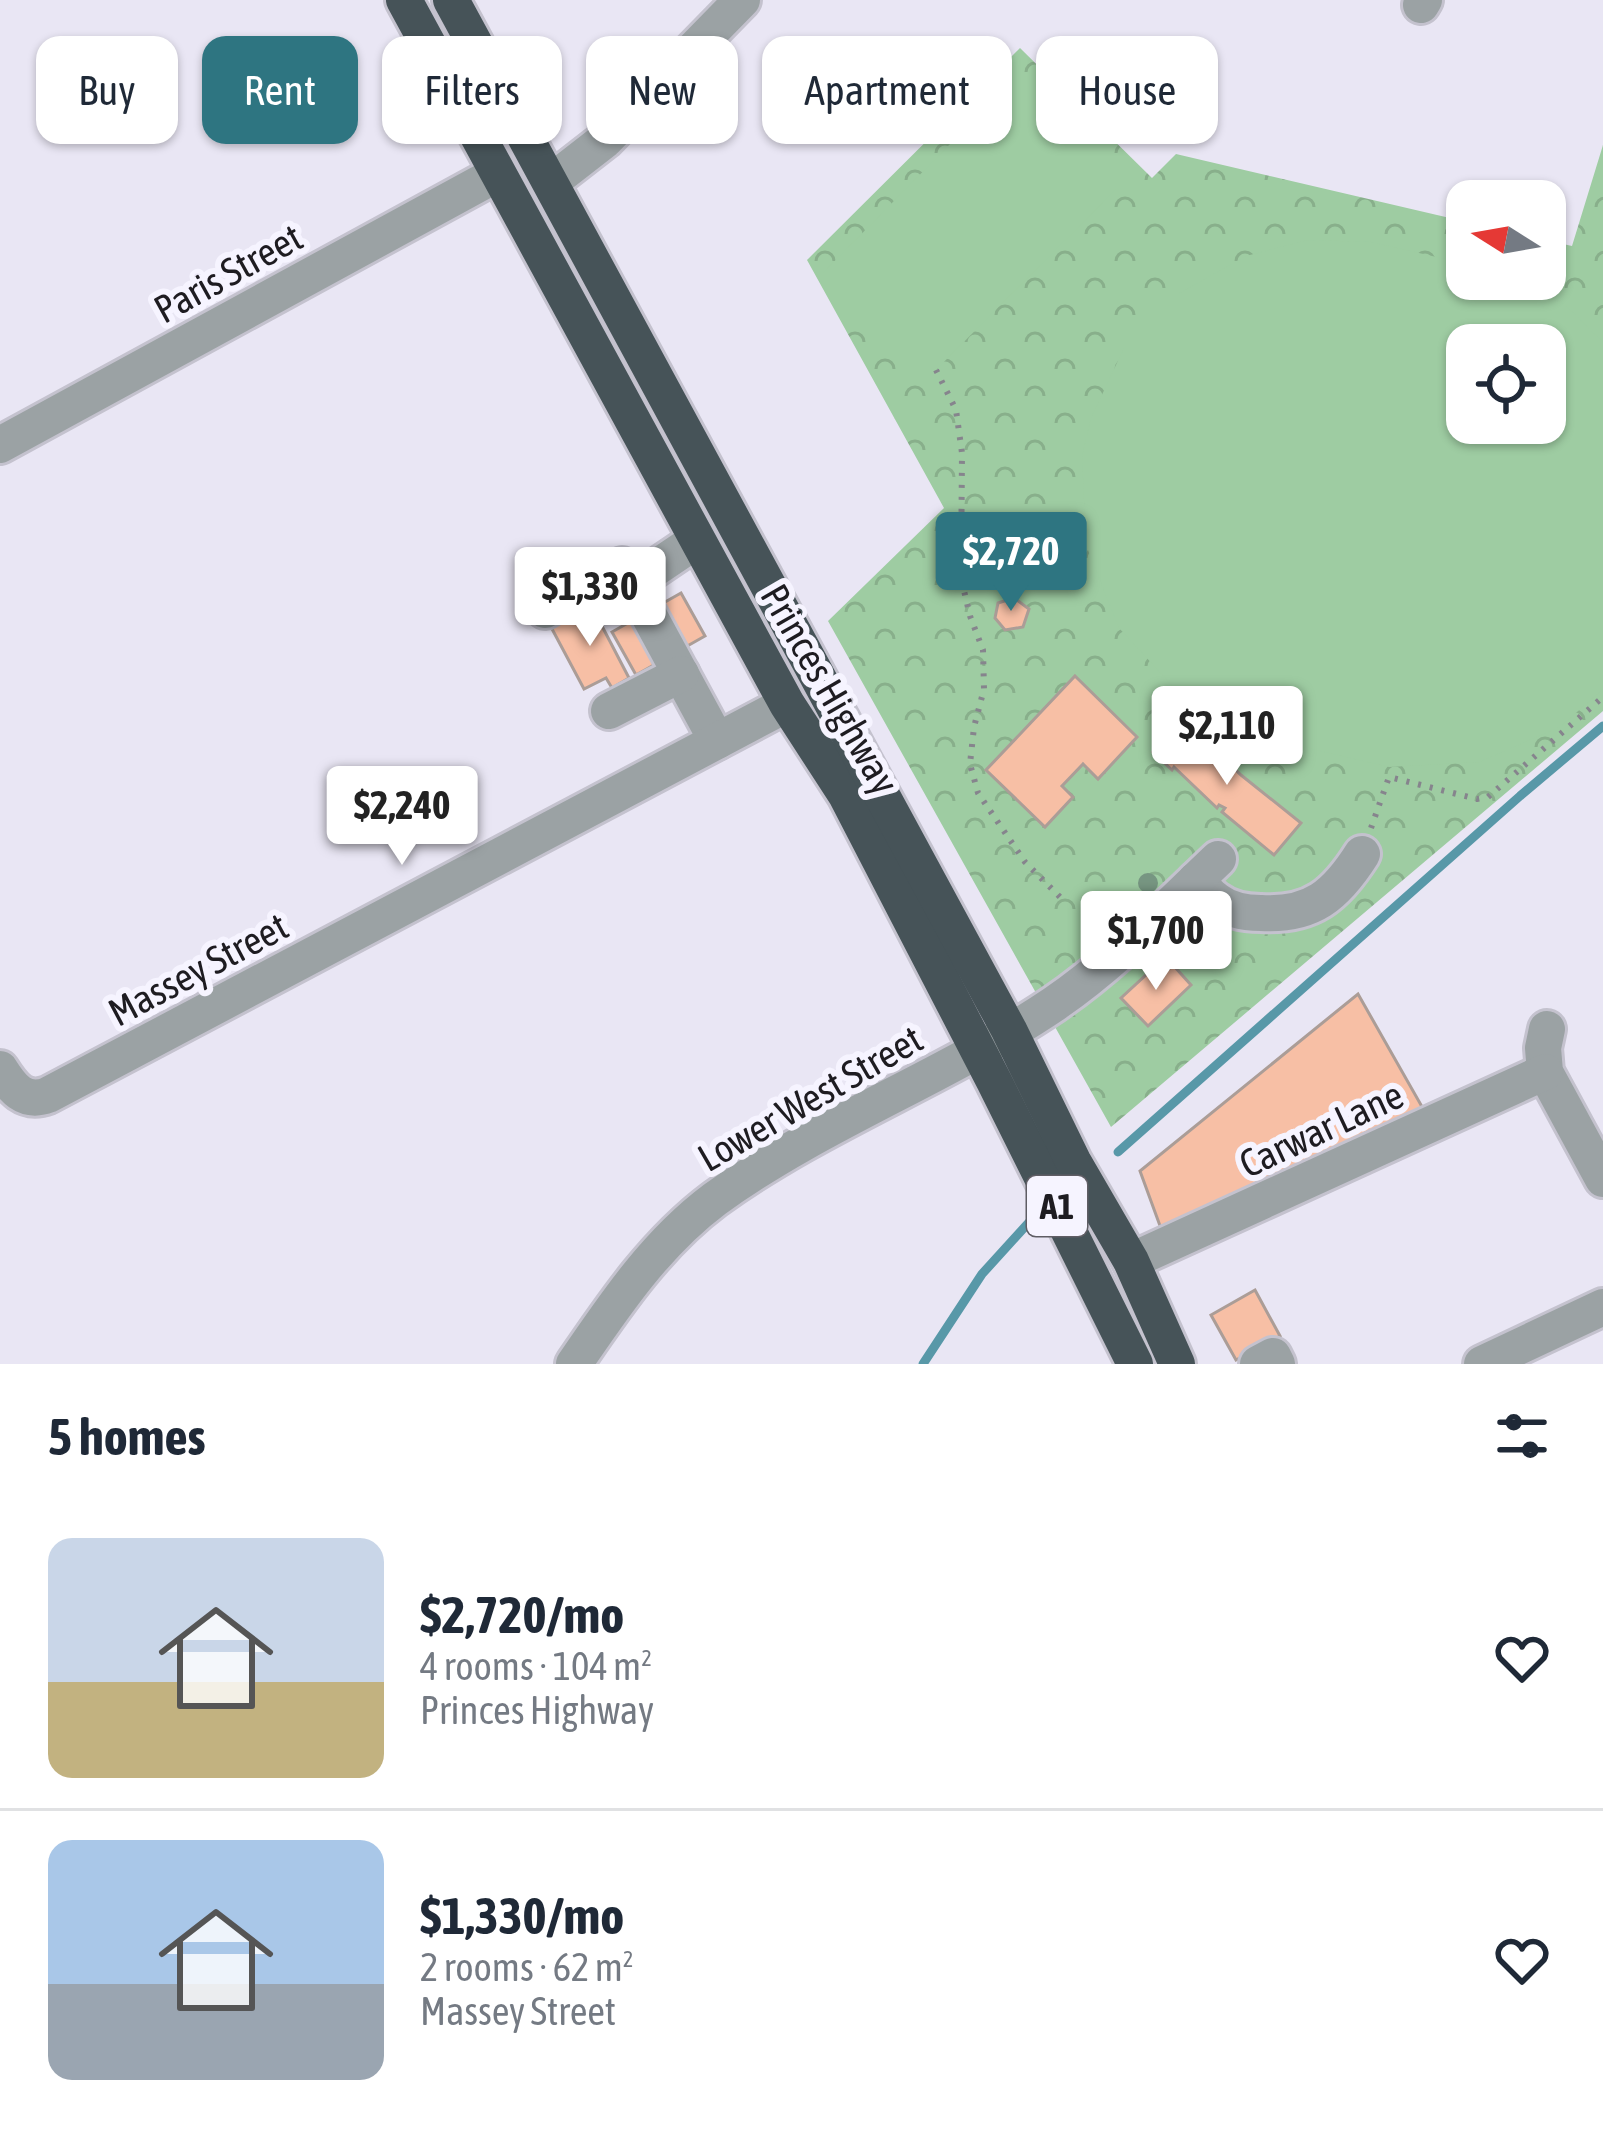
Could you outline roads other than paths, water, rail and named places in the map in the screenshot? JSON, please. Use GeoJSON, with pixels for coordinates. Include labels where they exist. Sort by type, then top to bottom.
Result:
{"type":"FeatureCollection","features":[{"type":"Feature","properties":{"kind":"highway","name":"Princes Highway"},"geometry":{"type":"LineString","coordinates":[[404,0],[787,704],[846,795],[1135,1364]]}},
{"type":"Feature","properties":{"kind":"highway","name":"Princes Highway"},"geometry":{"type":"LineString","coordinates":[[451,0],[1009,1030],[1073,1161],[1131,1261],[1177,1364]]}},
{"type":"Feature","properties":{"kind":"street"},"geometry":{"type":"LineString","coordinates":[[551,182],[605,140],[742,0]]}},
{"type":"Feature","properties":{"kind":"street","name":"Paris Street"},"geometry":{"type":"LineString","coordinates":[[0,445],[497,174]]}},
{"type":"Feature","properties":{"kind":"street"},"geometry":{"type":"LineString","coordinates":[[632,584],[697,540]]}},
{"type":"Feature","properties":{"kind":"street"},"geometry":{"type":"LineString","coordinates":[[545,610],[622,566],[717,741]]}},
{"type":"Feature","properties":{"kind":"street"},"geometry":{"type":"LineString","coordinates":[[609,711],[681,674]]}},
{"type":"Feature","properties":{"kind":"street","name":"Massey Street"},"geometry":{"type":"LineString","coordinates":[[0,1069],[14,1089],[34,1100],[61,1089],[787,704]]}},
{"type":"Feature","properties":{"kind":"street","name":"Lower West Street"},"geometry":{"type":"LineString","coordinates":[[574,1364],[646,1262],[712,1201],[801,1143],[1052,1006],[1096,973],[1207,870],[1219,903],[1244,913],[1274,914],[1320,902],[1344,882],[1362,854]]}},
{"type":"Feature","properties":{"kind":"street"},"geometry":{"type":"LineString","coordinates":[[1547,1029],[1545,1072],[1603,1179]]}},
{"type":"Feature","properties":{"kind":"street","name":"Carwar Lane"},"geometry":{"type":"LineString","coordinates":[[1131,1261],[1545,1072]]}},
{"type":"Feature","properties":{"kind":"street"},"geometry":{"type":"LineString","coordinates":[[1481,1364],[1603,1307]]}},
{"type":"Feature","properties":{"kind":"street"},"geometry":{"type":"LineString","coordinates":[[1258,1364],[1274,1356],[1277,1364]]}},
{"type":"Feature","properties":{"kind":"waterway"},"geometry":{"type":"LineString","coordinates":[[1118,1152],[1603,726]]}},
{"type":"Feature","properties":{"kind":"waterway"},"geometry":{"type":"LineString","coordinates":[[923,1364],[982,1274],[1032,1219]]}}]}
